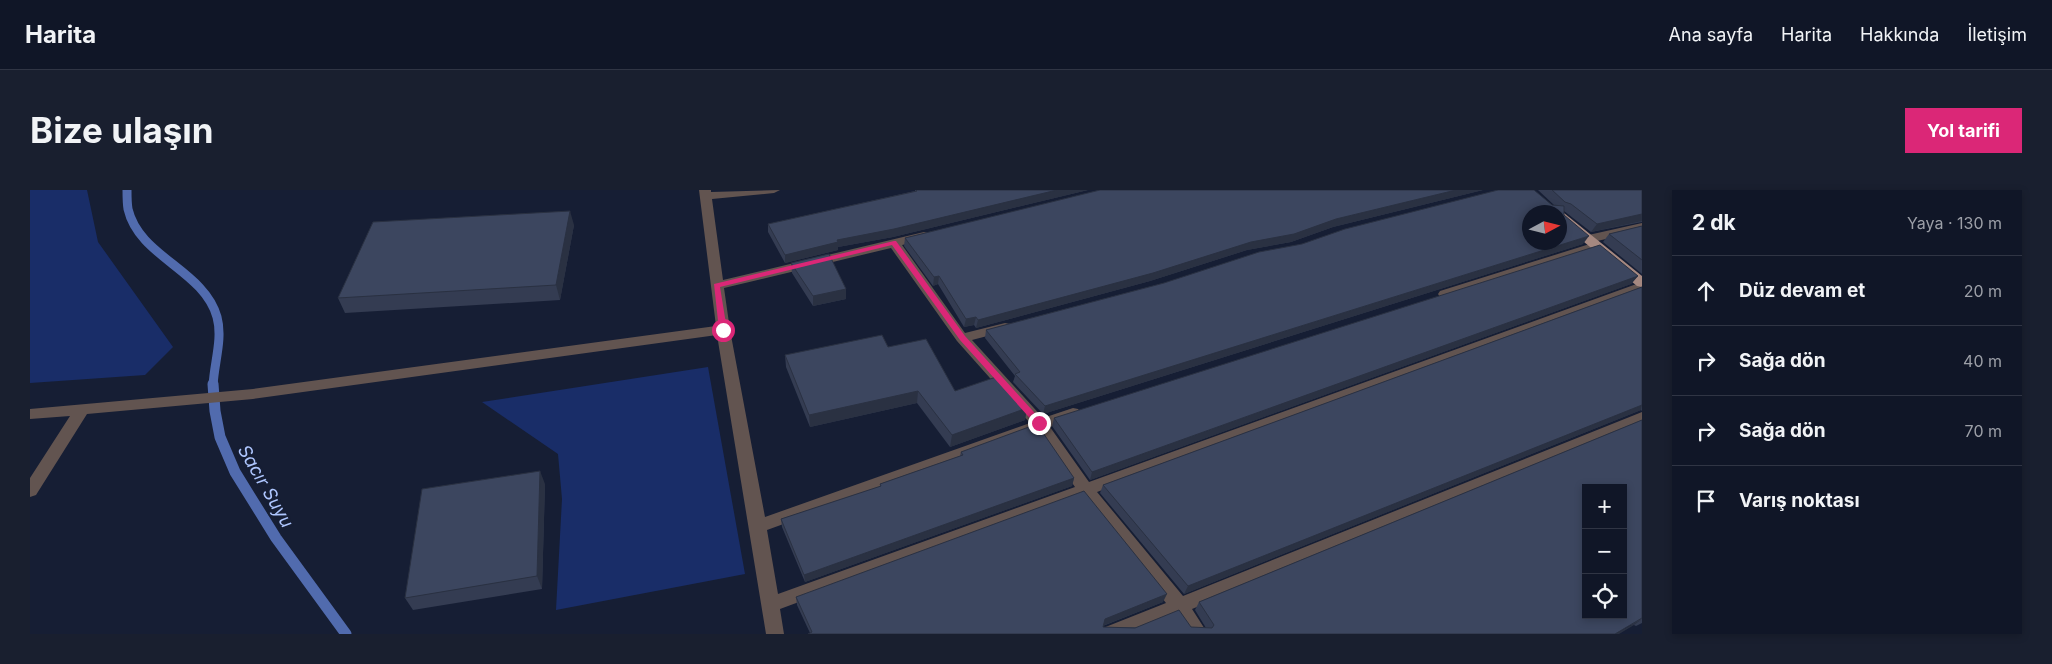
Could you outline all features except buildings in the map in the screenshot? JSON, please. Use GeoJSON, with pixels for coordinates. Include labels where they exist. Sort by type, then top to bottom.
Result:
{"type":"FeatureCollection","features":[{"type":"Feature","properties":{"kind":"main road"},"geometry":{"type":"LineString","coordinates":[[1567,222],[1642,284]]}},
{"type":"Feature","properties":{"kind":"street"},"geometry":{"type":"LineString","coordinates":[[774,190],[705,193],[716,286],[775,634]]}},
{"type":"Feature","properties":{"kind":"street"},"geometry":{"type":"LineString","coordinates":[[1435,297],[1642,227]]}},
{"type":"Feature","properties":{"kind":"street"},"geometry":{"type":"LineString","coordinates":[[716,286],[931,234]]}},
{"type":"Feature","properties":{"kind":"street"},"geometry":{"type":"LineString","coordinates":[[894,243],[962,338],[1039,423],[1085,489],[1179,605],[1199,634]]}},
{"type":"Feature","properties":{"kind":"street"},"geometry":{"type":"LineString","coordinates":[[770,605],[1642,284]]}},
{"type":"Feature","properties":{"kind":"street"},"geometry":{"type":"LineString","coordinates":[[962,338],[1018,323]]}},
{"type":"Feature","properties":{"kind":"street"},"geometry":{"type":"LineString","coordinates":[[30,414],[253,394],[723,330]]}},
{"type":"Feature","properties":{"kind":"street"},"geometry":{"type":"LineString","coordinates":[[758,526],[1039,423],[1086,408]]}},
{"type":"Feature","properties":{"kind":"street"},"geometry":{"type":"LineString","coordinates":[[30,491],[82,410]]}},
{"type":"Feature","properties":{"kind":"street"},"geometry":{"type":"LineString","coordinates":[[1110,634],[1642,417]]}},
{"type":"Feature","properties":{"kind":"shaded area"},"geometry":{"type":"Polygon","coordinates":[[[30,190],[87,190],[98,242],[173,347],[145,375],[30,383],[30,190]]]}},
{"type":"Feature","properties":{"kind":"shaded area"},"geometry":{"type":"Polygon","coordinates":[[[708,367],[745,574],[556,610],[562,499],[558,454],[482,402],[708,367]]]}},
{"type":"Feature","properties":{"kind":"waterway","name":"Sacır Suyu"},"geometry":{"type":"LineString","coordinates":[[127,190],[128,209],[134,225],[145,240],[199,287],[210,301],[219,325],[219,342],[213,385]]}},
{"type":"Feature","properties":{"kind":"waterway","name":"Sacır Suyu"},"geometry":{"type":"LineString","coordinates":[[213,385],[215,411],[220,437],[235,472],[276,538],[346,634]]}},
{"type":"Feature","properties":{"kind":"route"},"geometry":{"type":"LineString","coordinates":[[723,330],[716,286],[894,243],[962,338],[1039,423]]}}]}
